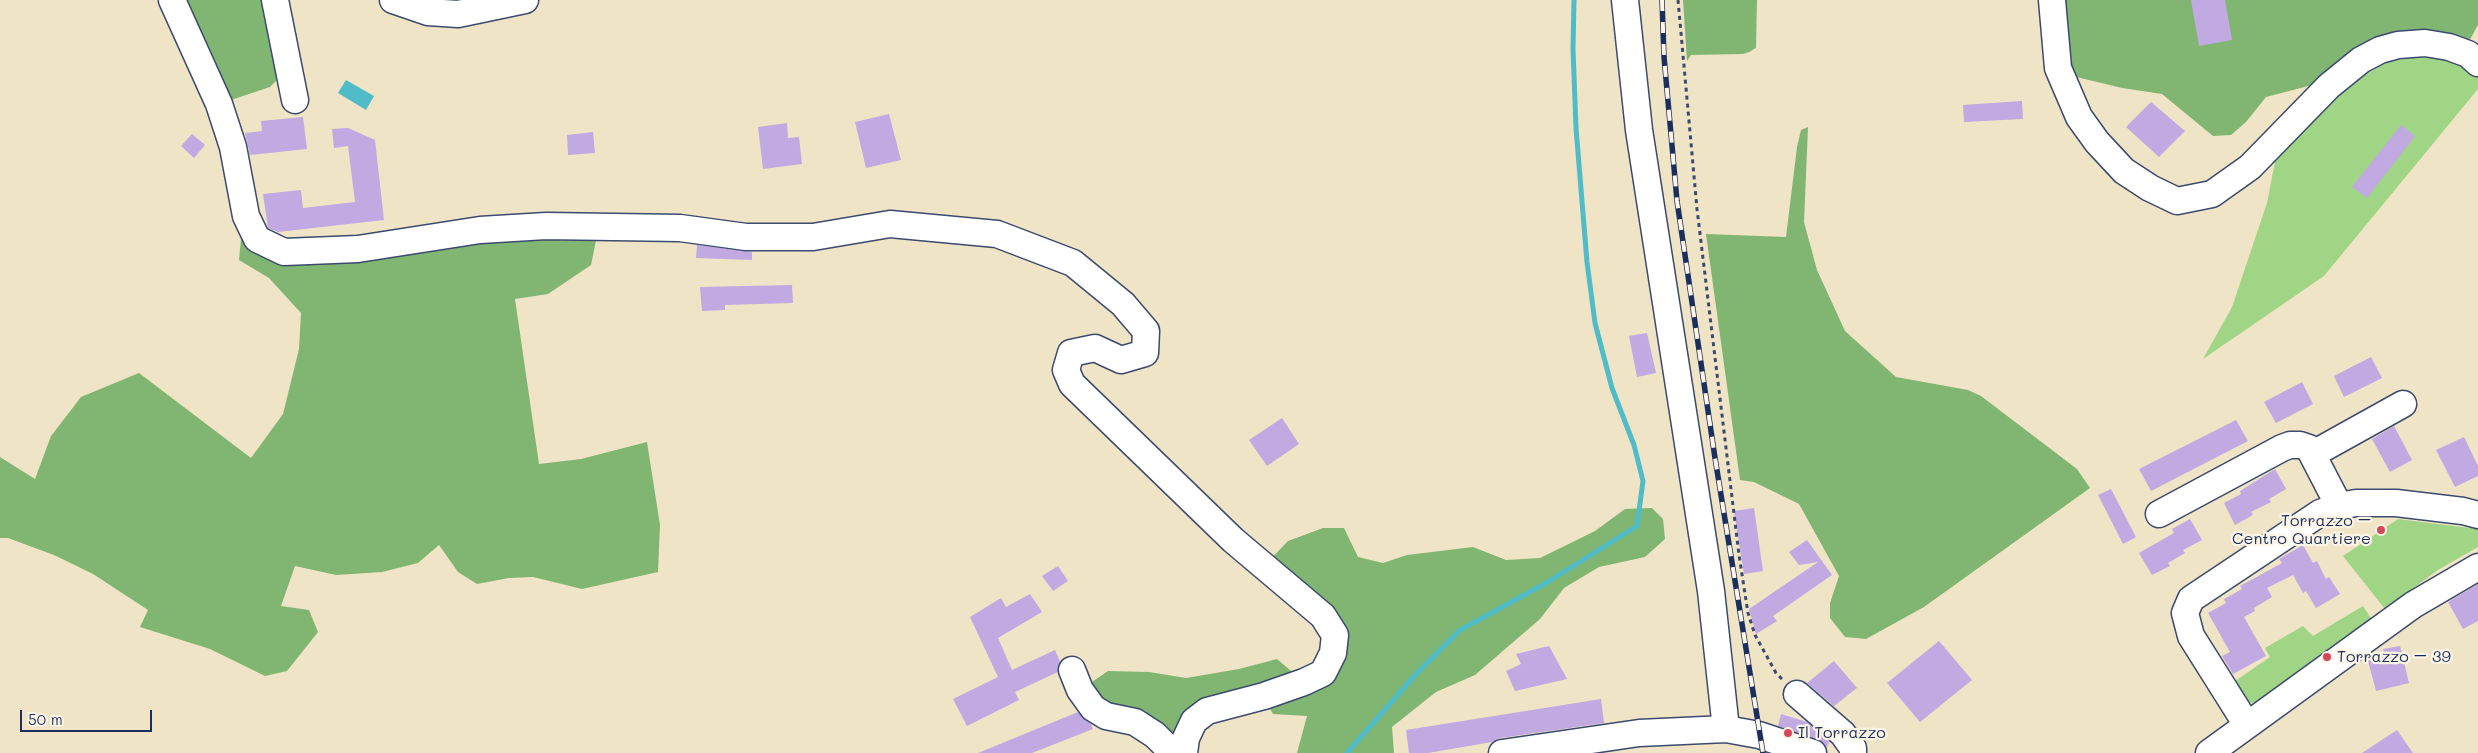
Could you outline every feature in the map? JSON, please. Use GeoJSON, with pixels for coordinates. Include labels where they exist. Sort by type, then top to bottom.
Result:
{"type":"FeatureCollection","features":[{"type":"Feature","properties":{"kind":"street"},"geometry":{"type":"LineString","coordinates":[[172,0],[219,104],[233,147],[246,216],[257,239],[284,252],[358,249],[480,230],[546,226],[680,228],[746,237],[813,237],[890,224],[997,234],[1073,263],[1123,304],[1146,331],[1144,353],[1121,360],[1094,348],[1071,353],[1066,370],[1072,384],[1233,540],[1323,616],[1335,635],[1333,653],[1323,673],[1264,696],[1207,711],[1194,721],[1186,738],[1184,753]]}},
{"type":"Feature","properties":{"kind":"street"},"geometry":{"type":"LineString","coordinates":[[274,0],[295,100]]}},
{"type":"Feature","properties":{"kind":"street"},"geometry":{"type":"LineString","coordinates":[[393,0],[428,12],[458,14],[525,0]]}},
{"type":"Feature","properties":{"kind":"street"},"geometry":{"type":"LineString","coordinates":[[1625,0],[1639,130],[1711,592],[1726,729]]}},
{"type":"Feature","properties":{"kind":"street"},"geometry":{"type":"LineString","coordinates":[[2052,0],[2058,68],[2070,100],[2079,117],[2097,142],[2124,171],[2150,188],[2177,201],[2212,194],[2250,167],[2328,86],[2361,60],[2380,50],[2398,45],[2424,43],[2475,51]]}},
{"type":"Feature","properties":{"kind":"street"},"geometry":{"type":"LineString","coordinates":[[2313,454],[2404,404]]}},
{"type":"Feature","properties":{"kind":"street"},"geometry":{"type":"LineString","coordinates":[[2159,514],[2282,448],[2300,445],[2309,448],[2313,454],[2339,506]]}},
{"type":"Feature","properties":{"kind":"street"},"geometry":{"type":"LineString","coordinates":[[2246,725],[2190,636],[2185,613],[2192,599],[2315,516],[2339,506],[2356,503],[2396,502],[2463,511],[2478,515]]}},
{"type":"Feature","properties":{"kind":"street"},"geometry":{"type":"LineString","coordinates":[[2209,753],[2413,604],[2478,567]]}},
{"type":"Feature","properties":{"kind":"street"},"geometry":{"type":"LineString","coordinates":[[1072,670],[1080,690],[1094,708],[1106,716],[1135,722],[1155,735],[1173,753]]}},
{"type":"Feature","properties":{"kind":"street"},"geometry":{"type":"LineString","coordinates":[[1797,694],[1842,734],[1853,748],[1853,753]]}},
{"type":"Feature","properties":{"kind":"street"},"geometry":{"type":"LineString","coordinates":[[1502,753],[1639,733],[1726,729],[1759,736],[1813,753]]}},
{"type":"Feature","properties":{"kind":"path"},"geometry":{"type":"LineString","coordinates":[[1678,0],[1686,113],[1732,503],[1748,614],[1755,635],[1776,673],[1797,694]]}},
{"type":"Feature","properties":{"kind":"green space"},"geometry":{"type":"Polygon","coordinates":[[[172,0],[282,0],[297,36],[291,66],[270,87],[219,104],[172,0]]]}},
{"type":"Feature","properties":{"kind":"green space"},"geometry":{"type":"Polygon","coordinates":[[[1683,0],[1757,0],[1756,48],[1743,54],[1691,55],[1687,61],[1683,0]]]}},
{"type":"Feature","properties":{"kind":"green space"},"geometry":{"type":"Polygon","coordinates":[[[2058,0],[2478,0],[2478,25],[2467,45],[2431,33],[2316,84],[2266,97],[2246,122],[2231,135],[2213,136],[2162,94],[2122,88],[2068,75],[2058,0]]]}},
{"type":"Feature","properties":{"kind":"green space"},"geometry":{"type":"Polygon","coordinates":[[[2436,52],[2478,74],[2478,89],[2324,276],[2203,359],[2232,307],[2267,203],[2276,157],[2332,96],[2393,59],[2436,52]]]}},
{"type":"Feature","properties":{"kind":"green space"},"geometry":{"type":"Polygon","coordinates":[[[1808,127],[1804,222],[1817,270],[1845,331],[1896,377],[1968,390],[1981,396],[2077,469],[2090,488],[1924,607],[1866,639],[1845,637],[1830,618],[1830,603],[1839,576],[1799,504],[1754,482],[1740,480],[1706,234],[1786,237],[1797,147],[1801,130],[1808,127]]]}},
{"type":"Feature","properties":{"kind":"green space"},"geometry":{"type":"Polygon","coordinates":[[[599,226],[591,265],[548,294],[515,299],[539,464],[581,459],[647,442],[660,525],[658,572],[582,589],[533,577],[509,578],[477,584],[458,572],[439,545],[418,563],[382,572],[336,575],[295,566],[281,606],[309,610],[318,632],[287,671],[265,676],[210,649],[140,627],[148,610],[93,574],[54,555],[8,538],[0,538],[0,457],[35,479],[51,436],[81,397],[139,373],[251,458],[283,414],[299,349],[301,313],[269,278],[239,260],[241,239],[257,239],[284,252],[599,226]]]}},
{"type":"Feature","properties":{"kind":"green space"},"geometry":{"type":"Polygon","coordinates":[[[1652,508],[1663,519],[1665,539],[1645,557],[1599,567],[1564,588],[1540,619],[1475,675],[1436,692],[1392,727],[1394,753],[1297,753],[1307,716],[1273,714],[1263,696],[1207,711],[1184,753],[1080,690],[1108,671],[1149,672],[1186,678],[1239,669],[1277,659],[1304,682],[1335,635],[1264,566],[1288,541],[1323,528],[1344,528],[1358,557],[1383,563],[1407,555],[1473,547],[1506,560],[1540,558],[1595,531],[1625,509],[1652,508]]]}},
{"type":"Feature","properties":{"kind":"green space"},"geometry":{"type":"Polygon","coordinates":[[[2398,519],[2478,529],[2478,547],[2438,570],[2385,609],[2343,556],[2398,519]]]}},
{"type":"Feature","properties":{"kind":"green space"},"geometry":{"type":"Polygon","coordinates":[[[2363,606],[2372,620],[2259,702],[2247,703],[2235,681],[2270,657],[2265,648],[2303,626],[2313,636],[2363,606]]]}},
{"type":"Feature","properties":{"kind":"water"},"geometry":{"type":"Polygon","coordinates":[[[346,80],[374,96],[366,110],[338,93],[346,80]]]}},
{"type":"Feature","properties":{"kind":"building"},"geometry":{"type":"Polygon","coordinates":[[[2191,0],[2225,0],[2232,40],[2199,46],[2191,0]]]}},
{"type":"Feature","properties":{"kind":"building"},"geometry":{"type":"Polygon","coordinates":[[[2022,101],[2023,119],[1964,122],[1963,105],[2022,101]]]}},
{"type":"Feature","properties":{"kind":"building"},"geometry":{"type":"Polygon","coordinates":[[[2151,102],[2185,131],[2159,157],[2126,127],[2151,102]]]}},
{"type":"Feature","properties":{"kind":"building"},"geometry":{"type":"Polygon","coordinates":[[[889,114],[901,160],[866,168],[855,122],[889,114]]]}},
{"type":"Feature","properties":{"kind":"building"},"geometry":{"type":"Polygon","coordinates":[[[303,117],[307,149],[250,155],[245,133],[262,131],[261,121],[303,117]]]}},
{"type":"Feature","properties":{"kind":"building"},"geometry":{"type":"Polygon","coordinates":[[[787,123],[788,138],[799,137],[802,164],[763,169],[758,127],[787,123]]]}},
{"type":"Feature","properties":{"kind":"building"},"geometry":{"type":"Polygon","coordinates":[[[2401,125],[2415,136],[2367,198],[2352,187],[2401,125]]]}},
{"type":"Feature","properties":{"kind":"building"},"geometry":{"type":"Polygon","coordinates":[[[348,128],[375,140],[384,220],[278,232],[268,228],[263,194],[301,190],[303,208],[355,202],[348,146],[334,148],[332,129],[348,128]]]}},
{"type":"Feature","properties":{"kind":"building"},"geometry":{"type":"Polygon","coordinates":[[[593,132],[595,153],[568,155],[567,135],[593,132]]]}},
{"type":"Feature","properties":{"kind":"building"},"geometry":{"type":"Polygon","coordinates":[[[192,134],[205,145],[194,158],[181,146],[192,134]]]}},
{"type":"Feature","properties":{"kind":"building"},"geometry":{"type":"Polygon","coordinates":[[[697,245],[752,252],[752,260],[696,258],[697,245]]]}},
{"type":"Feature","properties":{"kind":"building"},"geometry":{"type":"Polygon","coordinates":[[[792,285],[793,303],[725,305],[725,310],[702,311],[700,287],[792,285]]]}},
{"type":"Feature","properties":{"kind":"building"},"geometry":{"type":"Polygon","coordinates":[[[1647,333],[1656,373],[1637,377],[1629,336],[1647,333]]]}},
{"type":"Feature","properties":{"kind":"building"},"geometry":{"type":"Polygon","coordinates":[[[2371,357],[2382,378],[2344,397],[2334,376],[2371,357]]]}},
{"type":"Feature","properties":{"kind":"building"},"geometry":{"type":"Polygon","coordinates":[[[2302,382],[2313,404],[2276,423],[2264,402],[2302,382]]]}},
{"type":"Feature","properties":{"kind":"building"},"geometry":{"type":"Polygon","coordinates":[[[1282,418],[1299,444],[1267,466],[1249,440],[1282,418]]]}},
{"type":"Feature","properties":{"kind":"building"},"geometry":{"type":"Polygon","coordinates":[[[2236,420],[2248,441],[2151,491],[2139,469],[2236,420]]]}},
{"type":"Feature","properties":{"kind":"building"},"geometry":{"type":"Polygon","coordinates":[[[2394,426],[2412,460],[2390,472],[2372,439],[2394,426]]]}},
{"type":"Feature","properties":{"kind":"building"},"geometry":{"type":"Polygon","coordinates":[[[2464,437],[2478,466],[2478,476],[2455,487],[2436,450],[2464,437]]]}},
{"type":"Feature","properties":{"kind":"building"},"geometry":{"type":"Polygon","coordinates":[[[2275,469],[2286,489],[2269,499],[2271,502],[2251,512],[2253,515],[2235,525],[2224,503],[2241,494],[2240,491],[2275,469]]]}},
{"type":"Feature","properties":{"kind":"building"},"geometry":{"type":"Polygon","coordinates":[[[2111,489],[2136,537],[2123,544],[2098,495],[2111,489]]]}},
{"type":"Feature","properties":{"kind":"building"},"geometry":{"type":"Polygon","coordinates":[[[1754,508],[1763,571],[1744,574],[1734,511],[1754,508]]]}},
{"type":"Feature","properties":{"kind":"building"},"geometry":{"type":"Polygon","coordinates":[[[2190,519],[2202,540],[2183,550],[2185,553],[2168,563],[2170,566],[2152,575],[2139,553],[2174,533],[2172,529],[2190,519]]]}},
{"type":"Feature","properties":{"kind":"building"},"geometry":{"type":"Polygon","coordinates":[[[1807,540],[1832,575],[1773,616],[1777,621],[1756,634],[1749,609],[1818,562],[1799,565],[1789,552],[1807,540]]]}},
{"type":"Feature","properties":{"kind":"building"},"geometry":{"type":"Polygon","coordinates":[[[2303,545],[2313,563],[2317,561],[2326,579],[2329,577],[2340,594],[2316,608],[2306,591],[2303,593],[2293,575],[2267,588],[2272,597],[2254,608],[2255,611],[2244,617],[2266,656],[2233,674],[2222,656],[2230,652],[2208,613],[2226,603],[2224,599],[2242,589],[2240,586],[2282,563],[2279,559],[2303,545]]]}},
{"type":"Feature","properties":{"kind":"building"},"geometry":{"type":"Polygon","coordinates":[[[1058,566],[1068,581],[1053,591],[1042,576],[1058,566]]]}},
{"type":"Feature","properties":{"kind":"building"},"geometry":{"type":"Polygon","coordinates":[[[2478,584],[2478,621],[2463,629],[2448,602],[2478,584]]]}},
{"type":"Feature","properties":{"kind":"building"},"geometry":{"type":"Polygon","coordinates":[[[1030,594],[1042,612],[998,638],[1012,670],[1055,650],[1060,661],[1058,672],[1015,692],[1019,700],[967,726],[953,699],[998,677],[970,617],[1001,598],[1006,607],[1030,594]]]}},
{"type":"Feature","properties":{"kind":"building"},"geometry":{"type":"Polygon","coordinates":[[[1939,641],[1972,680],[1920,722],[1887,683],[1939,641]]]}},
{"type":"Feature","properties":{"kind":"building"},"geometry":{"type":"Polygon","coordinates":[[[1549,646],[1567,679],[1515,691],[1506,671],[1521,664],[1516,654],[1549,646]]]}},
{"type":"Feature","properties":{"kind":"building"},"geometry":{"type":"Polygon","coordinates":[[[2400,646],[2409,683],[2376,691],[2367,657],[2384,653],[2383,649],[2400,646]]]}},
{"type":"Feature","properties":{"kind":"building"},"geometry":{"type":"Polygon","coordinates":[[[1834,661],[1857,688],[1834,706],[1807,683],[1834,661]]]}},
{"type":"Feature","properties":{"kind":"building"},"geometry":{"type":"Polygon","coordinates":[[[1601,699],[1604,723],[1500,738],[1492,742],[1428,753],[1409,753],[1406,730],[1601,699]]]}},
{"type":"Feature","properties":{"kind":"building"},"geometry":{"type":"Polygon","coordinates":[[[1078,712],[1091,724],[1093,729],[1032,753],[978,753],[1078,712]]]}},
{"type":"Feature","properties":{"kind":"building"},"geometry":{"type":"Polygon","coordinates":[[[1781,714],[1807,722],[1829,742],[1827,748],[1818,739],[1778,726],[1781,714]]]}},
{"type":"Feature","properties":{"kind":"building"},"geometry":{"type":"Polygon","coordinates":[[[2397,730],[2413,753],[2362,753],[2397,730]]]}},
{"type":"Feature","properties":{"kind":"waterway"},"geometry":{"type":"LineString","coordinates":[[1347,753],[1416,674],[1460,630],[1546,583],[1637,526],[1643,481],[1634,445],[1612,388],[1595,323],[1587,262],[1576,128],[1573,49],[1574,0]]}},
{"type":"Feature","properties":{"kind":"railway"},"geometry":{"type":"LineString","coordinates":[[1662,0],[1664,57],[1677,201],[1715,458],[1763,753]]}},
{"type":"Feature","properties":{"kind":"place","name":"Torrazzo – Centro Quartiere"},"geometry":{"type":"Point","coordinates":[2381,530]}},
{"type":"Feature","properties":{"kind":"place","name":"Torrazzo – 39"},"geometry":{"type":"Point","coordinates":[2327,657]}},
{"type":"Feature","properties":{"kind":"place","name":"Il Torrazzo"},"geometry":{"type":"Point","coordinates":[1788,733]}}]}
